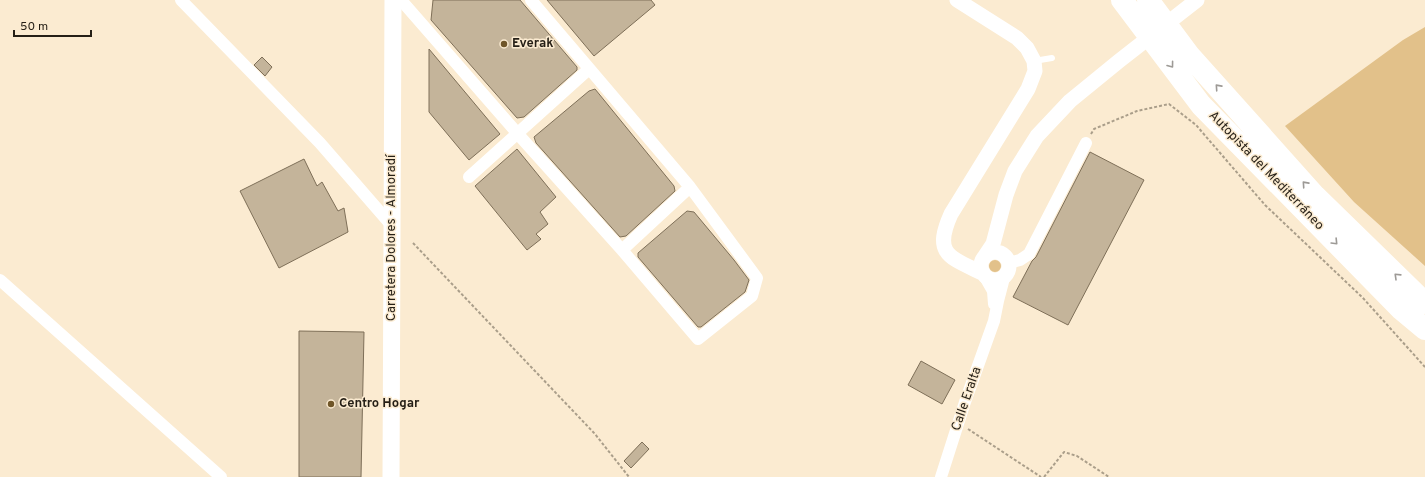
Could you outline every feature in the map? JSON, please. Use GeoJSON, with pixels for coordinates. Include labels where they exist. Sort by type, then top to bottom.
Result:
{"type":"FeatureCollection","features":[{"type":"Feature","properties":{"kind":"highway","name":"Autopista del Mediterráneo"},"geometry":{"type":"LineString","coordinates":[[1122,0],[1201,105],[1401,309],[1425,329]]}},
{"type":"Feature","properties":{"kind":"highway","name":"Autopista del Mediterráneo"},"geometry":{"type":"LineString","coordinates":[[1148,0],[1189,55],[1315,196],[1425,303]]}},
{"type":"Feature","properties":{"kind":"main road","name":"Carretera Dolores - Almoradí"},"geometry":{"type":"LineString","coordinates":[[391,477],[393,0]]}},
{"type":"Feature","properties":{"kind":"street"},"geometry":{"type":"LineString","coordinates":[[181,0],[320,143],[393,227]]}},
{"type":"Feature","properties":{"kind":"street"},"geometry":{"type":"LineString","coordinates":[[401,0],[622,250],[698,339],[752,296],[757,278],[690,187],[530,0]]}},
{"type":"Feature","properties":{"kind":"street"},"geometry":{"type":"LineString","coordinates":[[957,0],[1017,38],[1027,48],[1034,61],[1035,72],[1028,89],[951,214],[943,236],[946,252],[951,258],[958,262],[984,266]]}},
{"type":"Feature","properties":{"kind":"street"},"geometry":{"type":"LineString","coordinates":[[994,321],[993,291],[984,266],[1006,195],[1016,171],[1037,136],[1070,101],[1194,2]]}},
{"type":"Feature","properties":{"kind":"street"},"geometry":{"type":"LineString","coordinates":[[469,177],[589,69]]}},
{"type":"Feature","properties":{"kind":"street"},"geometry":{"type":"LineString","coordinates":[[984,266],[992,252],[1000,253],[1007,259],[1020,260],[1029,254],[1086,143]]}},
{"type":"Feature","properties":{"kind":"street"},"geometry":{"type":"LineString","coordinates":[[622,250],[690,187]]}},
{"type":"Feature","properties":{"kind":"street"},"geometry":{"type":"LineString","coordinates":[[994,321],[1004,278],[1009,271],[1007,259],[1002,246],[1000,218]]}},
{"type":"Feature","properties":{"kind":"street"},"geometry":{"type":"LineString","coordinates":[[984,266],[992,281],[1001,280],[1004,278]]}},
{"type":"Feature","properties":{"kind":"street"},"geometry":{"type":"LineString","coordinates":[[0,280],[221,477]]}},
{"type":"Feature","properties":{"kind":"street","name":"Calle Eralta"},"geometry":{"type":"LineString","coordinates":[[941,477],[994,321]]}},
{"type":"Feature","properties":{"kind":"lane"},"geometry":{"type":"LineString","coordinates":[[1034,61],[1052,58]]}},
{"type":"Feature","properties":{"kind":"path"},"geometry":{"type":"LineString","coordinates":[[1086,143],[1094,129],[1137,111],[1169,104],[1196,125],[1265,205],[1363,298],[1425,367]]}},
{"type":"Feature","properties":{"kind":"path"},"geometry":{"type":"LineString","coordinates":[[413,243],[595,434],[630,477]]}},
{"type":"Feature","properties":{"kind":"path"},"geometry":{"type":"LineString","coordinates":[[959,423],[1042,477],[1064,452],[1077,456],[1109,477]]}},
{"type":"Feature","properties":{"kind":"shaded area"},"geometry":{"type":"Polygon","coordinates":[[[1425,27],[1425,266],[1354,202],[1285,126],[1403,40],[1425,27]]]}},
{"type":"Feature","properties":{"kind":"shaded area"},"geometry":{"type":"Polygon","coordinates":[[[993,260],[997,260],[1001,266],[997,272],[993,272],[989,268],[989,264],[993,260]]]}},
{"type":"Feature","properties":{"kind":"building","name":"Everak"},"geometry":{"type":"Polygon","coordinates":[[[433,0],[520,0],[577,67],[577,70],[524,117],[517,118],[431,20],[433,0]]]}},
{"type":"Feature","properties":{"kind":"building"},"geometry":{"type":"Polygon","coordinates":[[[547,0],[651,0],[655,5],[594,56],[547,0]]]}},
{"type":"Feature","properties":{"kind":"building"},"geometry":{"type":"Polygon","coordinates":[[[429,49],[500,134],[469,160],[429,112],[429,49]]]}},
{"type":"Feature","properties":{"kind":"building"},"geometry":{"type":"Polygon","coordinates":[[[262,57],[272,67],[265,76],[254,65],[262,57]]]}},
{"type":"Feature","properties":{"kind":"building"},"geometry":{"type":"Polygon","coordinates":[[[595,89],[674,186],[675,191],[626,236],[620,237],[536,143],[534,137],[589,91],[595,89]]]}},
{"type":"Feature","properties":{"kind":"building"},"geometry":{"type":"Polygon","coordinates":[[[517,149],[556,197],[540,212],[548,224],[536,234],[541,239],[527,250],[475,186],[517,149]]]}},
{"type":"Feature","properties":{"kind":"building"},"geometry":{"type":"Polygon","coordinates":[[[1090,152],[1144,180],[1068,325],[1013,297],[1032,261],[1036,257],[1090,152]]]}},
{"type":"Feature","properties":{"kind":"building"},"geometry":{"type":"Polygon","coordinates":[[[304,159],[317,186],[322,182],[338,211],[344,208],[348,232],[279,268],[240,191],[304,159]]]}},
{"type":"Feature","properties":{"kind":"building"},"geometry":{"type":"Polygon","coordinates":[[[687,211],[694,212],[749,280],[745,292],[701,327],[698,327],[638,257],[638,253],[687,211]]]}},
{"type":"Feature","properties":{"kind":"building","name":"Centro Hogar"},"geometry":{"type":"Polygon","coordinates":[[[299,331],[364,332],[361,477],[299,477],[299,331]]]}},
{"type":"Feature","properties":{"kind":"building"},"geometry":{"type":"Polygon","coordinates":[[[921,361],[955,380],[942,404],[908,385],[921,361]]]}},
{"type":"Feature","properties":{"kind":"building"},"geometry":{"type":"Polygon","coordinates":[[[642,442],[649,449],[631,468],[624,461],[642,442]]]}},
{"type":"Feature","properties":{"kind":"place","name":"Everak"},"geometry":{"type":"Point","coordinates":[504,44]}},
{"type":"Feature","properties":{"kind":"place","name":"Centro Hogar"},"geometry":{"type":"Point","coordinates":[331,404]}}]}
